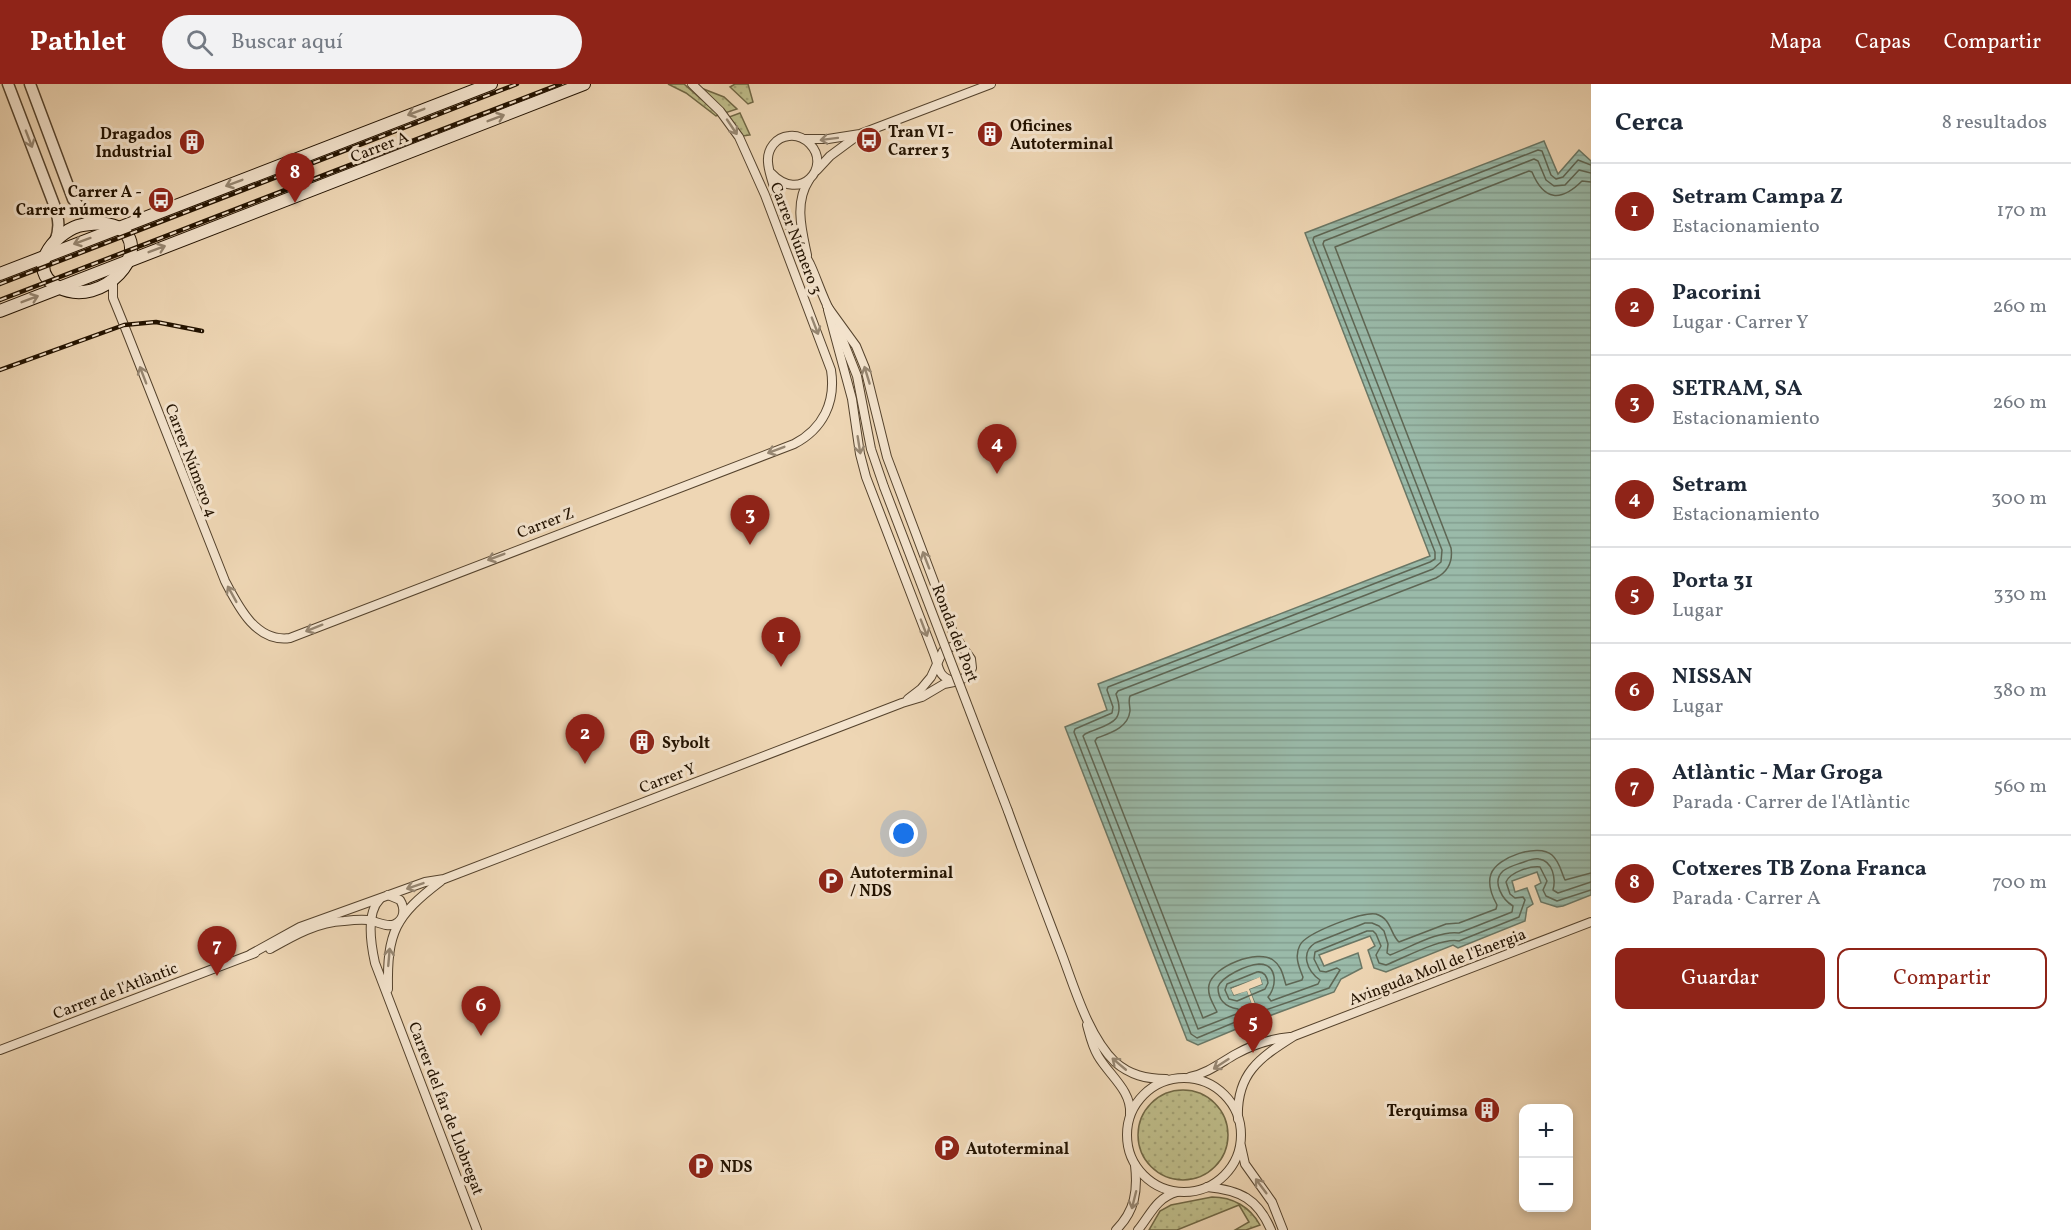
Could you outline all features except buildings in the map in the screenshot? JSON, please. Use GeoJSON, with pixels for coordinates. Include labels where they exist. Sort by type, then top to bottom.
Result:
{"type":"FeatureCollection","features":[{"type":"Feature","properties":{"kind":"main road","name":"Carrer A"},"geometry":{"type":"LineString","coordinates":[[118,228],[491,84]]}},
{"type":"Feature","properties":{"kind":"main road","name":"Carrer A"},"geometry":{"type":"LineString","coordinates":[[128,260],[584,84]]}},
{"type":"Feature","properties":{"kind":"main road"},"geometry":{"type":"LineString","coordinates":[[101,223],[118,228],[128,237],[130,244],[131,252],[128,260],[113,280],[101,288],[74,291],[60,288],[52,283],[45,274],[43,263],[45,255],[55,242],[77,227],[101,223]]}},
{"type":"Feature","properties":{"kind":"main road"},"geometry":{"type":"LineString","coordinates":[[0,274],[118,228]]}},
{"type":"Feature","properties":{"kind":"main road"},"geometry":{"type":"LineString","coordinates":[[0,310],[128,260]]}},
{"type":"Feature","properties":{"kind":"street"},"geometry":{"type":"LineString","coordinates":[[8,84],[55,207],[59,224],[55,242]]}},
{"type":"Feature","properties":{"kind":"street"},"geometry":{"type":"LineString","coordinates":[[30,84],[73,199],[84,213],[101,223]]}},
{"type":"Feature","properties":{"kind":"street"},"geometry":{"type":"LineString","coordinates":[[38,84],[38,105]]}},
{"type":"Feature","properties":{"kind":"street","name":"Carrer Número 3"},"geometry":{"type":"LineString","coordinates":[[692,84],[730,124],[739,137],[765,195],[831,370],[832,392],[824,418]]}},
{"type":"Feature","properties":{"kind":"street"},"geometry":{"type":"LineString","coordinates":[[809,262],[794,236],[767,160],[773,145],[784,137],[816,140],[860,134],[989,84]]}},
{"type":"Feature","properties":{"kind":"street"},"geometry":{"type":"LineString","coordinates":[[771,173],[779,181],[789,186],[801,184],[812,176],[830,156],[860,134]]}},
{"type":"Feature","properties":{"kind":"street"},"geometry":{"type":"LineString","coordinates":[[799,137],[814,149],[817,160],[812,176]]}},
{"type":"Feature","properties":{"kind":"street","name":"Carrer Número 3"},"geometry":{"type":"LineString","coordinates":[[809,262],[800,212],[803,193],[812,176]]}},
{"type":"Feature","properties":{"kind":"street","name":"Ronda del Port"},"geometry":{"type":"LineString","coordinates":[[809,262],[857,376],[871,449],[884,487],[1084,1013]]}},
{"type":"Feature","properties":{"kind":"street","name":"Carrer Número 4"},"geometry":{"type":"LineString","coordinates":[[113,280],[113,298],[123,325],[225,581],[237,604],[250,621],[270,637]]}},
{"type":"Feature","properties":{"kind":"street"},"geometry":{"type":"LineString","coordinates":[[827,306],[860,354],[869,380],[887,457],[954,635],[971,658],[972,668],[963,679],[954,681],[942,676],[938,670],[866,477],[860,454],[852,399],[827,306]]}},
{"type":"Feature","properties":{"kind":"street","name":"Carrer Z"},"geometry":{"type":"LineString","coordinates":[[270,637],[290,638],[794,444],[809,434],[824,418]]}},
{"type":"Feature","properties":{"kind":"street"},"geometry":{"type":"LineString","coordinates":[[902,703],[925,685],[931,677],[940,654],[947,648],[957,646],[967,651]]}},
{"type":"Feature","properties":{"kind":"street","name":"Carrer Y"},"geometry":{"type":"LineString","coordinates":[[444,879],[922,697],[954,681]]}},
{"type":"Feature","properties":{"kind":"street"},"geometry":{"type":"LineString","coordinates":[[251,954],[287,932],[426,882],[444,879]]}},
{"type":"Feature","properties":{"kind":"street"},"geometry":{"type":"LineString","coordinates":[[374,908],[374,915],[382,924],[392,925],[401,919],[417,900],[444,879]]}},
{"type":"Feature","properties":{"kind":"street"},"geometry":{"type":"LineString","coordinates":[[372,921],[374,908],[385,896]]}},
{"type":"Feature","properties":{"kind":"street"},"geometry":{"type":"LineString","coordinates":[[385,896],[396,897],[403,904],[404,912],[395,929],[388,953],[389,997]]}},
{"type":"Feature","properties":{"kind":"street","name":"Carrer de l'Atlàntic"},"geometry":{"type":"LineString","coordinates":[[0,1050],[251,954],[267,950],[306,930],[332,922],[372,921],[382,924]]}},
{"type":"Feature","properties":{"kind":"street","name":"Carrer del far de Llobregat"},"geometry":{"type":"LineString","coordinates":[[372,921],[374,956],[477,1230]]}},
{"type":"Feature","properties":{"kind":"street","name":"Avinguda Moll de l'Energia"},"geometry":{"type":"LineString","coordinates":[[1294,1036],[1591,922]]}},
{"type":"Feature","properties":{"kind":"street"},"geometry":{"type":"LineString","coordinates":[[1084,1013],[1104,1048],[1121,1067],[1143,1077],[1185,1078],[1210,1071],[1234,1055],[1266,1040],[1294,1036]]}},
{"type":"Feature","properties":{"kind":"street"},"geometry":{"type":"LineString","coordinates":[[1084,1013],[1095,1050],[1128,1098],[1129,1117]]}},
{"type":"Feature","properties":{"kind":"street"},"geometry":{"type":"LineString","coordinates":[[1283,1230],[1272,1202],[1245,1164],[1240,1142],[1238,1103],[1239,1092],[1248,1073],[1263,1056],[1294,1036]]}},
{"type":"Feature","properties":{"kind":"street"},"geometry":{"type":"LineString","coordinates":[[1185,1078],[1208,1083],[1218,1090],[1227,1097],[1238,1119]]}},
{"type":"Feature","properties":{"kind":"street"},"geometry":{"type":"LineString","coordinates":[[1116,1230],[1131,1212],[1137,1181],[1127,1143],[1126,1130],[1129,1117],[1136,1103],[1149,1090],[1173,1079]]}},
{"type":"Feature","properties":{"kind":"street"},"geometry":{"type":"LineString","coordinates":[[1207,1187],[1219,1180],[1233,1165],[1240,1142]]}},
{"type":"Feature","properties":{"kind":"street"},"geometry":{"type":"LineString","coordinates":[[1134,1164],[1155,1184],[1182,1191]]}},
{"type":"Feature","properties":{"kind":"street"},"geometry":{"type":"LineString","coordinates":[[1138,1230],[1155,1204],[1167,1196],[1207,1187],[1229,1190],[1245,1197],[1263,1213],[1271,1230]]}},
{"type":"Feature","properties":{"kind":"shaded area"},"geometry":{"type":"Polygon","coordinates":[[[668,84],[684,84],[719,115],[716,116],[686,93],[668,84]]]}},
{"type":"Feature","properties":{"kind":"shaded area"},"geometry":{"type":"Polygon","coordinates":[[[735,84],[748,84],[753,102],[748,104],[730,87],[735,84]]]}},
{"type":"Feature","properties":{"kind":"shaded area"},"geometry":{"type":"Polygon","coordinates":[[[701,88],[724,97],[737,109],[725,113],[701,88]]]}},
{"type":"Feature","properties":{"kind":"shaded area"},"geometry":{"type":"Polygon","coordinates":[[[740,113],[750,135],[743,136],[729,117],[740,113]]]}},
{"type":"Feature","properties":{"kind":"shaded area"},"geometry":{"type":"Polygon","coordinates":[[[1183,1090],[1200,1093],[1215,1103],[1225,1118],[1228,1135],[1225,1152],[1215,1167],[1200,1177],[1183,1180],[1166,1177],[1151,1167],[1141,1152],[1138,1135],[1141,1118],[1151,1103],[1166,1093],[1183,1090]]]}},
{"type":"Feature","properties":{"kind":"shaded area"},"geometry":{"type":"Polygon","coordinates":[[[1220,1197],[1240,1204],[1260,1225],[1246,1230],[1235,1230],[1249,1222],[1239,1205],[1177,1230],[1149,1230],[1160,1211],[1171,1205],[1220,1197]]]}},
{"type":"Feature","properties":{"kind":"water"},"geometry":{"type":"Polygon","coordinates":[[[1544,141],[1558,174],[1579,150],[1591,161],[1591,895],[1557,907],[1541,902],[1535,886],[1541,883],[1537,872],[1512,881],[1515,892],[1527,888],[1533,904],[1527,908],[1525,921],[1458,948],[1453,945],[1386,972],[1374,968],[1368,950],[1375,946],[1370,936],[1319,955],[1324,966],[1358,953],[1362,968],[1341,979],[1334,992],[1261,1019],[1249,989],[1262,984],[1260,978],[1231,988],[1234,995],[1247,990],[1258,1020],[1198,1045],[1187,1040],[1065,727],[1107,710],[1098,684],[1430,556],[1305,233],[1544,141]]]}},
{"type":"Feature","properties":{"kind":"pier"},"geometry":{"type":"Polygon","coordinates":[[[1260,977],[1262,984],[1249,989],[1262,1022],[1259,1023],[1247,991],[1234,995],[1231,989],[1260,977]]]}},
{"type":"Feature","properties":{"kind":"railway"},"geometry":{"type":"LineString","coordinates":[[0,284],[517,84]]}},
{"type":"Feature","properties":{"kind":"railway"},"geometry":{"type":"LineString","coordinates":[[0,300],[560,84]]}},
{"type":"Feature","properties":{"kind":"railway"},"geometry":{"type":"LineString","coordinates":[[0,370],[124,325],[156,322],[202,331]]}},
{"type":"Feature","properties":{"kind":"place","name":"Oficines Autoterminal"},"geometry":{"type":"Point","coordinates":[990,134]}},
{"type":"Feature","properties":{"kind":"place","name":"Tran VI - Carrer 3"},"geometry":{"type":"Point","coordinates":[869,140]}},
{"type":"Feature","properties":{"kind":"place","name":"Dragados Industrial"},"geometry":{"type":"Point","coordinates":[192,142]}},
{"type":"Feature","properties":{"kind":"place","name":"Carrer A - Carrer número 4"},"geometry":{"type":"Point","coordinates":[161,200]}},
{"type":"Feature","properties":{"kind":"place","name":"Cotxeres TB Zona Franca"},"geometry":{"type":"Point","coordinates":[295,203]}},
{"type":"Feature","properties":{"kind":"place","name":"Setram"},"geometry":{"type":"Point","coordinates":[997,474]}},
{"type":"Feature","properties":{"kind":"place","name":"SETRAM, SA"},"geometry":{"type":"Point","coordinates":[750,545]}},
{"type":"Feature","properties":{"kind":"place","name":"Setram Campa Z"},"geometry":{"type":"Point","coordinates":[781,667]}},
{"type":"Feature","properties":{"kind":"place","name":"Sybolt"},"geometry":{"type":"Point","coordinates":[642,742]}},
{"type":"Feature","properties":{"kind":"place","name":"Pacorini"},"geometry":{"type":"Point","coordinates":[585,764]}},
{"type":"Feature","properties":{"kind":"place","name":"Autoterminal / NDS"},"geometry":{"type":"Point","coordinates":[831,881]}},
{"type":"Feature","properties":{"kind":"place","name":"Atlàntic - Mar Groga"},"geometry":{"type":"Point","coordinates":[217,976]}},
{"type":"Feature","properties":{"kind":"place","name":"NISSAN"},"geometry":{"type":"Point","coordinates":[481,1036]}},
{"type":"Feature","properties":{"kind":"place","name":"Porta 31"},"geometry":{"type":"Point","coordinates":[1253,1053]}},
{"type":"Feature","properties":{"kind":"place","name":"Terquimsa"},"geometry":{"type":"Point","coordinates":[1487,1110]}},
{"type":"Feature","properties":{"kind":"place","name":"Autoterminal"},"geometry":{"type":"Point","coordinates":[947,1148]}},
{"type":"Feature","properties":{"kind":"place","name":"NDS"},"geometry":{"type":"Point","coordinates":[701,1166]}}]}
